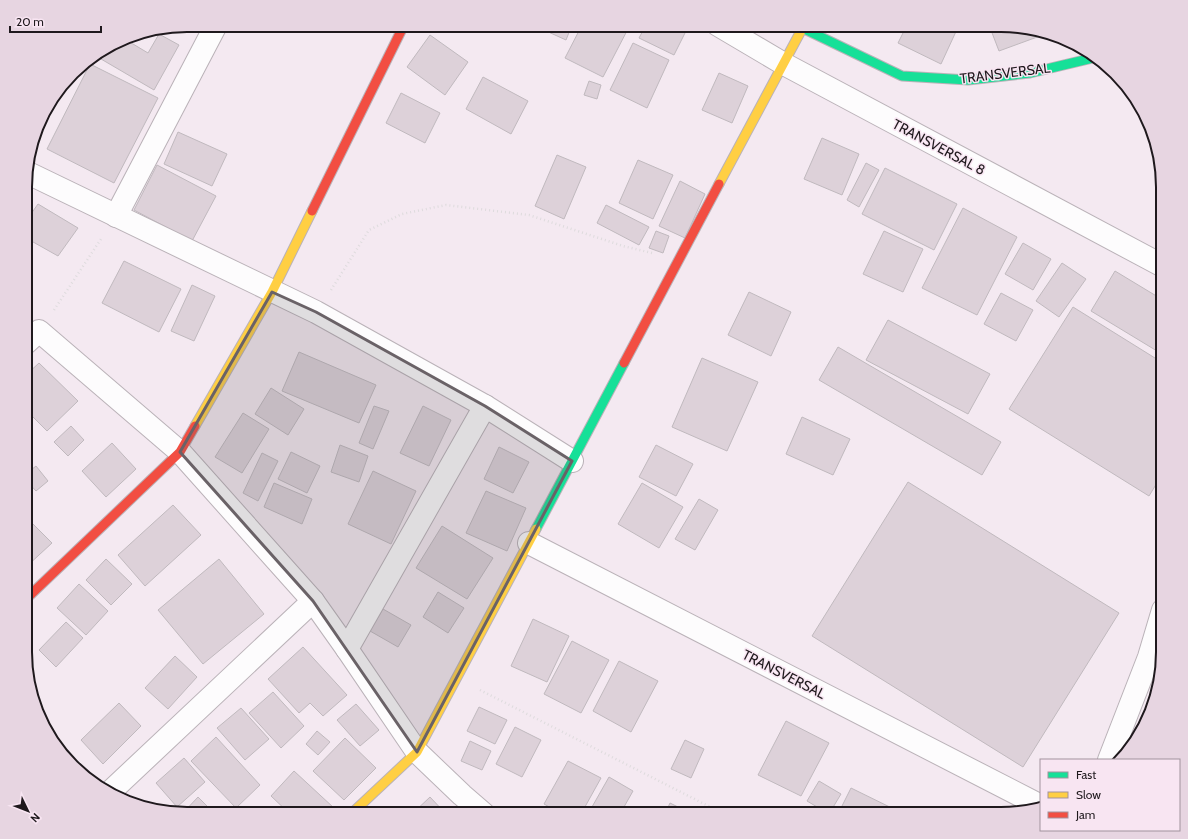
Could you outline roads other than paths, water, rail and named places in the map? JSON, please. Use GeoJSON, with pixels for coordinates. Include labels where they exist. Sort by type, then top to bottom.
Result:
{"type":"FeatureCollection","features":[{"type":"Feature","properties":{"kind":"street"},"geometry":{"type":"LineString","coordinates":[[116,216],[212,32]]}},
{"type":"Feature","properties":{"kind":"street"},"geometry":{"type":"LineString","coordinates":[[32,593],[180,452],[272,292],[401,32]]}},
{"type":"Feature","properties":{"kind":"street","name":"TRANSVERSAL 8"},"geometry":{"type":"LineString","coordinates":[[730,32],[784,64],[1156,262]]}},
{"type":"Feature","properties":{"kind":"street"},"geometry":{"type":"LineString","coordinates":[[358,807],[417,752],[784,64],[797,32]]}},
{"type":"Feature","properties":{"kind":"street","name":"TRANSVERSAL"},"geometry":{"type":"LineString","coordinates":[[810,32],[902,76],[968,80],[1030,73],[1088,59]]}},
{"type":"Feature","properties":{"kind":"street"},"geometry":{"type":"LineString","coordinates":[[32,175],[316,312],[485,406],[572,461]]}},
{"type":"Feature","properties":{"kind":"street"},"geometry":{"type":"LineString","coordinates":[[33,337],[180,452],[313,601],[417,752],[476,807]]}},
{"type":"Feature","properties":{"kind":"street"},"geometry":{"type":"LineString","coordinates":[[347,649],[485,406]]}},
{"type":"Feature","properties":{"kind":"street","name":"TRANSVERSAL"},"geometry":{"type":"LineString","coordinates":[[529,543],[1035,803]]}},
{"type":"Feature","properties":{"kind":"street"},"geometry":{"type":"LineString","coordinates":[[114,789],[313,601]]}},
{"type":"Feature","properties":{"kind":"street"},"geometry":{"type":"LineString","coordinates":[[1110,759],[1150,657],[1156,635]]}}]}
